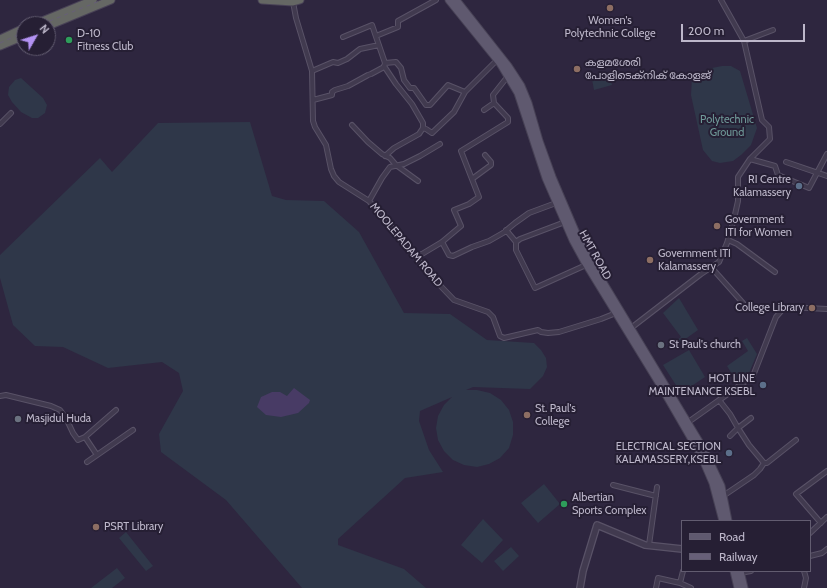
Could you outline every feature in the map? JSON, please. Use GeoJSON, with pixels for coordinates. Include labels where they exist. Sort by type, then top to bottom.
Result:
{"type":"FeatureCollection","features":[{"type":"Feature","properties":{"kind":"highway"},"geometry":{"type":"LineString","coordinates":[[56,21],[93,0]]}},
{"type":"Feature","properties":{"kind":"highway"},"geometry":{"type":"LineString","coordinates":[[56,17],[111,0]]}},
{"type":"Feature","properties":{"kind":"highway"},"geometry":{"type":"LineString","coordinates":[[262,0],[296,1]]}},
{"type":"Feature","properties":{"kind":"highway"},"geometry":{"type":"LineString","coordinates":[[0,39],[16,32]]}},
{"type":"Feature","properties":{"kind":"highway"},"geometry":{"type":"LineString","coordinates":[[0,46],[16,39]]}},
{"type":"Feature","properties":{"kind":"main road","name":"HMT ROAD"},"geometry":{"type":"LineString","coordinates":[[449,0],[498,60],[508,76],[521,100],[537,153],[565,222],[586,265],[631,328],[637,342]]}},
{"type":"Feature","properties":{"kind":"main road","name":"HMT ROAD"},"geometry":{"type":"LineString","coordinates":[[456,0],[508,66],[521,86],[528,102],[543,154],[564,208],[616,313],[637,342],[686,424],[711,462],[723,496],[728,520]]}},
{"type":"Feature","properties":{"kind":"main road","name":"HMT ROAD"},"geometry":{"type":"LineString","coordinates":[[686,424],[710,474],[723,520]]}},
{"type":"Feature","properties":{"kind":"main road"},"geometry":{"type":"LineString","coordinates":[[737,572],[738,588]]}},
{"type":"Feature","properties":{"kind":"main road"},"geometry":{"type":"LineString","coordinates":[[737,572],[744,588]]}},
{"type":"Feature","properties":{"kind":"street"},"geometry":{"type":"LineString","coordinates":[[376,36],[398,27],[398,21],[436,0]]}},
{"type":"Feature","properties":{"kind":"street"},"geometry":{"type":"LineString","coordinates":[[631,328],[700,274],[719,262],[728,240],[738,201],[738,177],[750,159],[770,139],[768,127],[762,120],[744,41],[721,0]]}},
{"type":"Feature","properties":{"kind":"street","name":"MOOLEPADAM ROAD"},"geometry":{"type":"LineString","coordinates":[[296,1],[296,18],[312,71],[313,121],[326,145],[334,176],[339,182],[369,201],[432,277],[454,300],[488,312],[493,318],[500,336],[504,338],[538,330],[548,333],[559,332],[602,319],[616,313]]}},
{"type":"Feature","properties":{"kind":"street"},"geometry":{"type":"LineString","coordinates":[[343,37],[372,25],[384,64],[396,84],[412,104],[423,123],[423,128],[419,134],[394,148],[385,156]]}},
{"type":"Feature","properties":{"kind":"street"},"geometry":{"type":"LineString","coordinates":[[744,41],[773,30]]}},
{"type":"Feature","properties":{"kind":"street"},"geometry":{"type":"LineString","coordinates":[[312,71],[333,62],[347,59],[360,49],[379,45]]}},
{"type":"Feature","properties":{"kind":"street"},"geometry":{"type":"LineString","coordinates":[[423,128],[432,133],[454,112],[465,92],[498,60]]}},
{"type":"Feature","properties":{"kind":"street"},"geometry":{"type":"LineString","coordinates":[[313,100],[332,95],[332,92],[335,90],[353,84],[384,64],[396,62],[401,68],[404,80],[410,88],[414,88],[426,106],[430,105],[448,85],[465,92]]}},
{"type":"Feature","properties":{"kind":"street"},"geometry":{"type":"LineString","coordinates":[[415,256],[422,254],[442,242],[461,226],[454,210],[469,204],[479,197],[461,151],[508,122],[508,118],[494,102],[493,95],[508,76]]}},
{"type":"Feature","properties":{"kind":"street"},"geometry":{"type":"LineString","coordinates":[[484,110],[494,102]]}},
{"type":"Feature","properties":{"kind":"street"},"geometry":{"type":"LineString","coordinates":[[0,124],[11,113]]}},
{"type":"Feature","properties":{"kind":"street"},"geometry":{"type":"LineString","coordinates":[[352,125],[368,142],[418,181]]}},
{"type":"Feature","properties":{"kind":"street"},"geometry":{"type":"LineString","coordinates":[[369,201],[388,169],[396,165],[404,164],[440,144]]}},
{"type":"Feature","properties":{"kind":"street"},"geometry":{"type":"LineString","coordinates":[[472,179],[491,165],[491,162],[485,154]]}},
{"type":"Feature","properties":{"kind":"street"},"geometry":{"type":"LineString","coordinates":[[750,159],[775,166],[778,175],[809,188],[827,154]]}},
{"type":"Feature","properties":{"kind":"street"},"geometry":{"type":"LineString","coordinates":[[786,162],[827,176]]}},
{"type":"Feature","properties":{"kind":"street"},"geometry":{"type":"LineString","coordinates":[[442,242],[449,255],[453,256],[489,241],[529,213],[556,203]]}},
{"type":"Feature","properties":{"kind":"street"},"geometry":{"type":"LineString","coordinates":[[516,242],[520,239],[565,222]]}},
{"type":"Feature","properties":{"kind":"street"},"geometry":{"type":"LineString","coordinates":[[506,230],[516,242],[516,250],[535,288],[586,265]]}},
{"type":"Feature","properties":{"kind":"street"},"geometry":{"type":"LineString","coordinates":[[728,240],[737,244],[775,272]]}},
{"type":"Feature","properties":{"kind":"street"},"geometry":{"type":"LineString","coordinates":[[712,267],[743,303]]}},
{"type":"Feature","properties":{"kind":"street"},"geometry":{"type":"LineString","coordinates":[[686,424],[753,376],[776,317],[783,309],[788,306],[827,308]]}},
{"type":"Feature","properties":{"kind":"street"},"geometry":{"type":"LineString","coordinates":[[0,396],[6,395],[51,406],[60,410],[78,440],[85,437],[116,410]]}},
{"type":"Feature","properties":{"kind":"street"},"geometry":{"type":"LineString","coordinates":[[719,400],[730,414],[749,445],[764,463]]}},
{"type":"Feature","properties":{"kind":"street"},"geometry":{"type":"LineString","coordinates":[[730,436],[751,418]]}},
{"type":"Feature","properties":{"kind":"street"},"geometry":{"type":"LineString","coordinates":[[87,462],[133,430]]}},
{"type":"Feature","properties":{"kind":"street"},"geometry":{"type":"LineString","coordinates":[[85,437],[97,455]]}},
{"type":"Feature","properties":{"kind":"street"},"geometry":{"type":"LineString","coordinates":[[723,496],[756,473],[764,463],[767,463],[796,440]]}},
{"type":"Feature","properties":{"kind":"street"},"geometry":{"type":"LineString","coordinates":[[821,523],[796,494],[827,471]]}},
{"type":"Feature","properties":{"kind":"street"},"geometry":{"type":"LineString","coordinates":[[613,485],[656,496]]}},
{"type":"Feature","properties":{"kind":"street"},"geometry":{"type":"LineString","coordinates":[[649,546],[657,487]]}},
{"type":"Feature","properties":{"kind":"street"},"geometry":{"type":"LineString","coordinates":[[811,532],[827,517]]}},
{"type":"Feature","properties":{"kind":"street"},"geometry":{"type":"LineString","coordinates":[[580,588],[583,571],[597,525],[649,546],[681,549]]}},
{"type":"Feature","properties":{"kind":"street"},"geometry":{"type":"LineString","coordinates":[[811,556],[827,549]]}},
{"type":"Feature","properties":{"kind":"street"},"geometry":{"type":"LineString","coordinates":[[680,583],[683,572]]}},
{"type":"Feature","properties":{"kind":"street"},"geometry":{"type":"LineString","coordinates":[[804,572],[806,578],[804,588]]}},
{"type":"Feature","properties":{"kind":"street"},"geometry":{"type":"LineString","coordinates":[[656,588],[658,578],[687,585],[691,588]]}},
{"type":"Feature","properties":{"kind":"green space","name":"Polytechnic Ground"},"geometry":{"type":"Polygon","coordinates":[[[731,66],[740,71],[757,128],[751,145],[741,155],[733,161],[720,163],[712,161],[703,150],[691,95],[692,77],[712,68],[731,66]]]}},
{"type":"Feature","properties":{"kind":"green space"},"geometry":{"type":"Polygon","coordinates":[[[609,75],[612,85],[594,90],[592,79],[609,75]]]}},
{"type":"Feature","properties":{"kind":"green space"},"geometry":{"type":"Polygon","coordinates":[[[21,78],[43,98],[47,105],[45,113],[38,118],[32,118],[21,112],[8,95],[9,87],[15,80],[21,78]]]}},
{"type":"Feature","properties":{"kind":"green space"},"geometry":{"type":"Polygon","coordinates":[[[250,122],[272,196],[286,200],[324,201],[359,232],[404,313],[450,314],[487,340],[534,343],[546,358],[547,367],[543,376],[530,389],[473,387],[466,390],[477,390],[490,393],[501,400],[509,410],[513,422],[513,435],[509,448],[500,458],[489,464],[477,467],[464,465],[453,460],[444,451],[438,440],[436,428],[438,416],[444,405],[452,397],[420,411],[419,421],[429,450],[443,472],[405,478],[338,539],[338,545],[404,569],[426,588],[302,588],[226,500],[161,452],[159,434],[183,391],[179,373],[162,362],[108,368],[63,347],[35,346],[13,325],[0,278],[0,255],[100,158],[112,172],[158,123],[250,122]]]}},
{"type":"Feature","properties":{"kind":"green space"},"geometry":{"type":"Polygon","coordinates":[[[679,298],[698,330],[677,345],[675,342],[681,337],[663,313],[679,298]]]}},
{"type":"Feature","properties":{"kind":"green space"},"geometry":{"type":"Polygon","coordinates":[[[747,338],[757,354],[749,373],[737,382],[727,366],[748,351],[742,341],[747,338]]]}},
{"type":"Feature","properties":{"kind":"green space"},"geometry":{"type":"Polygon","coordinates":[[[689,350],[705,377],[681,393],[663,365],[689,350]]]}},
{"type":"Feature","properties":{"kind":"green space"},"geometry":{"type":"Polygon","coordinates":[[[544,484],[560,504],[538,523],[521,503],[544,484]]]}},
{"type":"Feature","properties":{"kind":"green space"},"geometry":{"type":"Polygon","coordinates":[[[483,519],[503,540],[482,563],[461,545],[483,519]]]}},
{"type":"Feature","properties":{"kind":"green space"},"geometry":{"type":"Polygon","coordinates":[[[126,532],[153,566],[146,571],[119,538],[126,532]]]}},
{"type":"Feature","properties":{"kind":"green space"},"geometry":{"type":"Polygon","coordinates":[[[511,547],[519,556],[503,571],[494,561],[511,547]]]}},
{"type":"Feature","properties":{"kind":"green space"},"geometry":{"type":"Polygon","coordinates":[[[117,568],[125,578],[112,588],[91,588],[117,568]]]}},
{"type":"Feature","properties":{"kind":"shaded area"},"geometry":{"type":"Polygon","coordinates":[[[294,388],[310,400],[309,403],[298,413],[281,417],[266,415],[257,407],[261,397],[272,392],[280,392],[287,396],[294,388]]]}},
{"type":"Feature","properties":{"kind":"railway"},"geometry":{"type":"LineString","coordinates":[[56,18],[102,0]]}},
{"type":"Feature","properties":{"kind":"railway"},"geometry":{"type":"LineString","coordinates":[[0,43],[16,36]]}},
{"type":"Feature","properties":{"kind":"place","name":"Women's Polytechnic College"},"geometry":{"type":"Point","coordinates":[610,8]}},
{"type":"Feature","properties":{"kind":"place","name":"D-10 Fitness Club"},"geometry":{"type":"Point","coordinates":[69,40]}},
{"type":"Feature","properties":{"kind":"place","name":"കളമശേരി പോളിടെക്നിക് കോളജ്"},"geometry":{"type":"Point","coordinates":[577,69]}},
{"type":"Feature","properties":{"kind":"place","name":"RI Centre Kalamassery"},"geometry":{"type":"Point","coordinates":[799,186]}},
{"type":"Feature","properties":{"kind":"place","name":"Government ITI for Women"},"geometry":{"type":"Point","coordinates":[717,226]}},
{"type":"Feature","properties":{"kind":"place","name":"Government ITI Kalamassery"},"geometry":{"type":"Point","coordinates":[650,260]}},
{"type":"Feature","properties":{"kind":"place","name":"College Library"},"geometry":{"type":"Point","coordinates":[812,308]}},
{"type":"Feature","properties":{"kind":"place","name":"St Paul's church"},"geometry":{"type":"Point","coordinates":[661,345]}},
{"type":"Feature","properties":{"kind":"place","name":"HOT LINE MAINTENANCE KSEBL"},"geometry":{"type":"Point","coordinates":[763,385]}},
{"type":"Feature","properties":{"kind":"place","name":"St. Paul's College"},"geometry":{"type":"Point","coordinates":[527,415]}},
{"type":"Feature","properties":{"kind":"place","name":"Masjidul Huda"},"geometry":{"type":"Point","coordinates":[18,419]}},
{"type":"Feature","properties":{"kind":"place","name":"ELECTRICAL SECTION KALAMASSERY,KSEBL"},"geometry":{"type":"Point","coordinates":[729,453]}},
{"type":"Feature","properties":{"kind":"place","name":"Albertian Sports Complex"},"geometry":{"type":"Point","coordinates":[564,504]}},
{"type":"Feature","properties":{"kind":"place","name":"PSRT Library"},"geometry":{"type":"Point","coordinates":[96,527]}}]}
